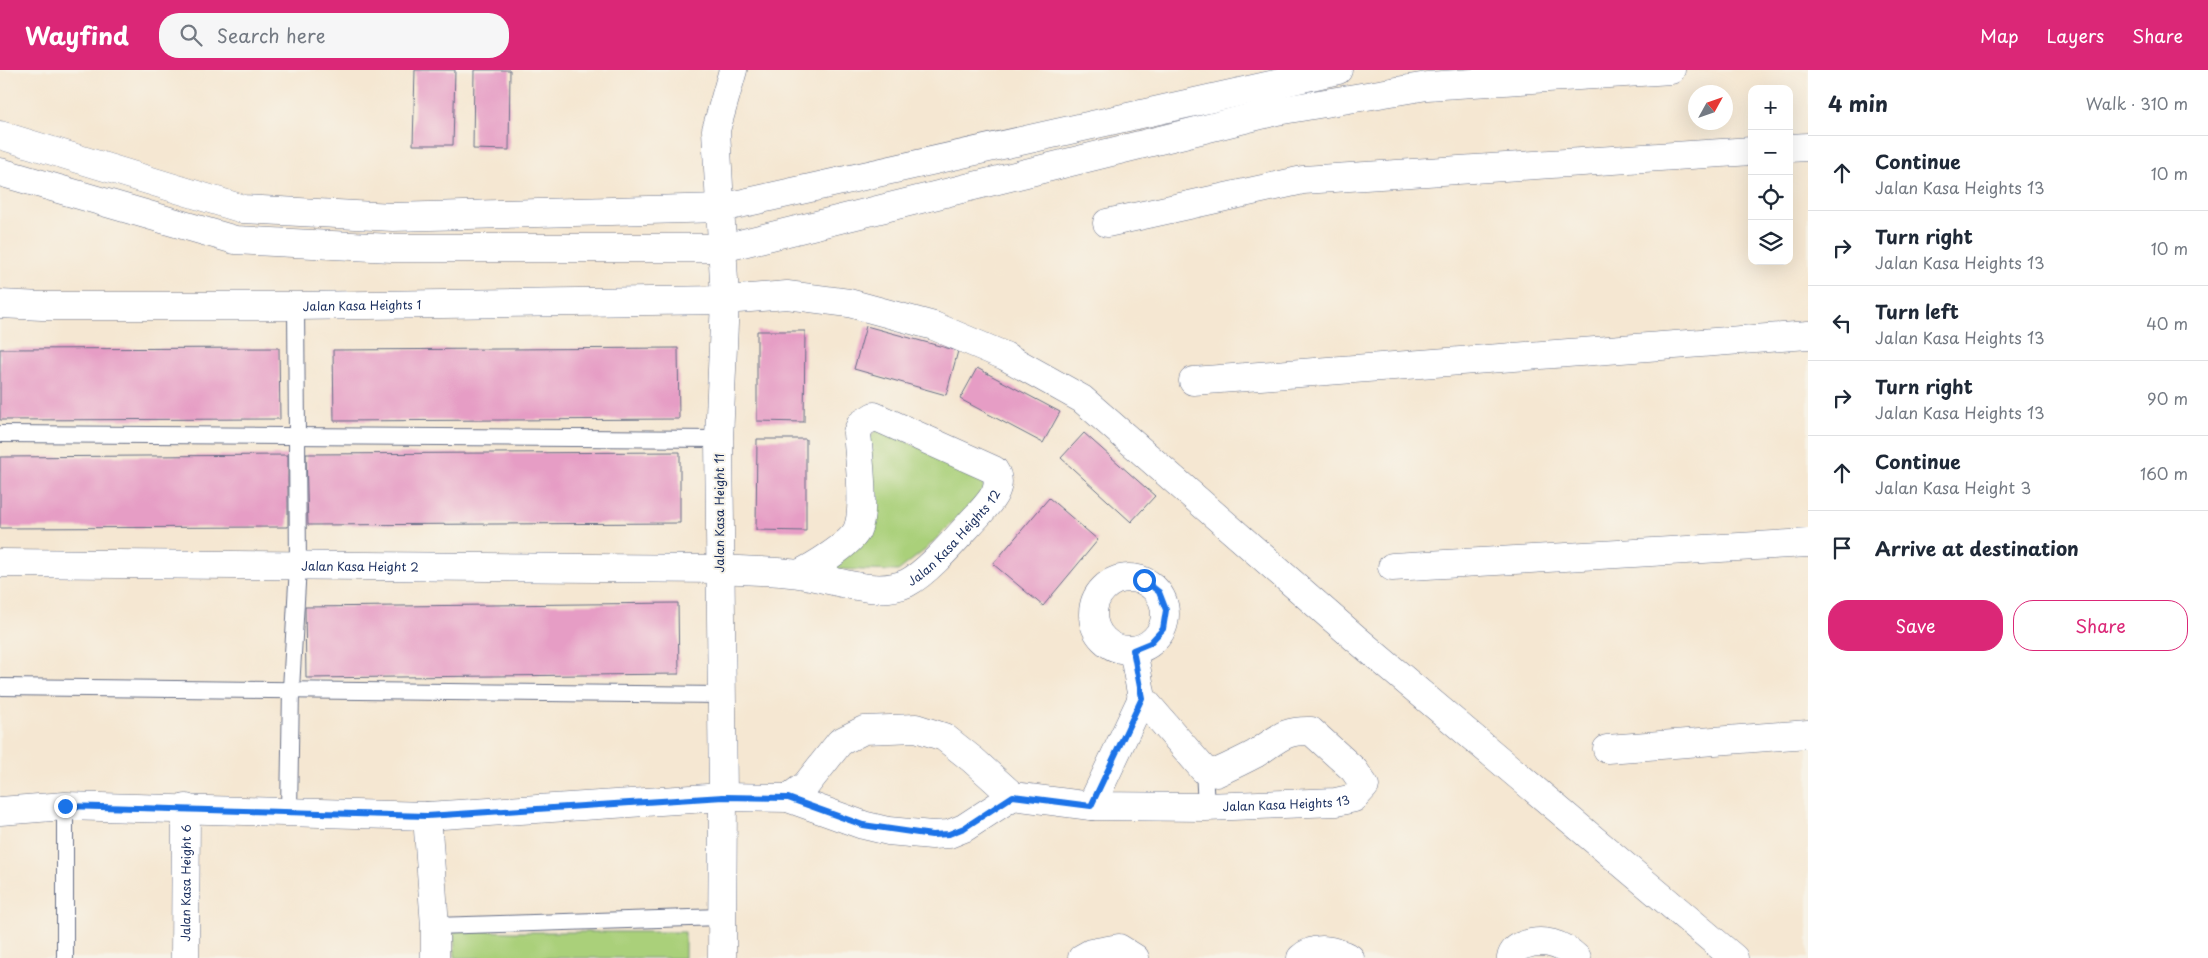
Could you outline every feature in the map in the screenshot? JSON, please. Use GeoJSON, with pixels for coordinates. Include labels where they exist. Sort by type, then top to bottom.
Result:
{"type":"FeatureCollection","features":[{"type":"Feature","properties":{"kind":"street","name":"Jalan Kasa Height 11"},"geometry":{"type":"LineString","coordinates":[[722,958],[723,797],[719,439],[725,300],[716,130],[733,70]]}},
{"type":"Feature","properties":{"kind":"street"},"geometry":{"type":"LineString","coordinates":[[0,135],[243,209],[393,217],[721,208],[1338,70]]}},
{"type":"Feature","properties":{"kind":"street"},"geometry":{"type":"LineString","coordinates":[[0,172],[235,240],[392,248],[723,248],[1277,111],[1426,86],[1671,70]]}},
{"type":"Feature","properties":{"kind":"street"},"geometry":{"type":"LineString","coordinates":[[1793,148],[1808,147]]}},
{"type":"Feature","properties":{"kind":"street"},"geometry":{"type":"LineString","coordinates":[[1106,223],[1303,180],[1748,151]]}},
{"type":"Feature","properties":{"kind":"street","name":"Jalan Kasa Heights 1"},"geometry":{"type":"LineString","coordinates":[[0,304],[42,306],[296,306],[725,300],[787,295],[850,303],[924,324],[1005,356],[1082,399],[1354,637],[1734,958]]}},
{"type":"Feature","properties":{"kind":"street"},"geometry":{"type":"LineString","coordinates":[[1194,381],[1808,335]]}},
{"type":"Feature","properties":{"kind":"street","name":"Jalan Kasa Heights 12"},"geometry":{"type":"LineString","coordinates":[[719,569],[798,574],[872,588],[907,583],[928,566],[983,509],[999,486],[999,478],[994,470],[874,416],[861,424],[857,433],[860,513],[857,531],[817,565],[798,574]]}},
{"type":"Feature","properties":{"kind":"street"},"geometry":{"type":"LineString","coordinates":[[1392,567],[1808,543]]}},
{"type":"Feature","properties":{"kind":"street","name":"Jalan Kasa Height 2"},"geometry":{"type":"LineString","coordinates":[[0,563],[719,569]]}},
{"type":"Feature","properties":{"kind":"street"},"geometry":{"type":"LineString","coordinates":[[1133,650],[1142,698],[1204,770]]}},
{"type":"Feature","properties":{"kind":"street"},"geometry":{"type":"LineString","coordinates":[[1091,806],[1142,698]]}},
{"type":"Feature","properties":{"kind":"street"},"geometry":{"type":"LineString","coordinates":[[0,811],[65,806],[427,816],[723,797],[788,798],[863,825],[932,835],[949,834],[964,828],[1013,796],[974,760],[944,737],[916,728],[864,730],[840,742],[806,786],[788,798]]}},
{"type":"Feature","properties":{"kind":"street","name":"Jalan Kasa Heights 13"},"geometry":{"type":"LineString","coordinates":[[1013,796],[1091,806],[1206,807],[1336,802],[1354,798],[1365,786],[1354,770],[1311,731],[1293,731],[1281,735],[1255,753],[1216,773],[1204,770]]}},
{"type":"Feature","properties":{"kind":"street"},"geometry":{"type":"LineString","coordinates":[[1607,749],[1808,734]]}},
{"type":"Feature","properties":{"kind":"street","name":"Jalan Kasa Height 6"},"geometry":{"type":"LineString","coordinates":[[186,808],[186,958]]}},
{"type":"Feature","properties":{"kind":"street"},"geometry":{"type":"LineString","coordinates":[[427,816],[435,926],[434,958]]}},
{"type":"Feature","properties":{"kind":"street"},"geometry":{"type":"LineString","coordinates":[[1511,958],[1518,947],[1537,940],[1552,943],[1571,952],[1577,958]]}},
{"type":"Feature","properties":{"kind":"street"},"geometry":{"type":"LineString","coordinates":[[1082,958],[1091,954],[1120,948],[1135,958]]}},
{"type":"Feature","properties":{"kind":"street"},"geometry":{"type":"LineString","coordinates":[[1301,958],[1308,952],[1320,950],[1338,951],[1350,958]]}},
{"type":"Feature","properties":{"kind":"lane"},"geometry":{"type":"LineString","coordinates":[[289,812],[291,689],[298,566],[296,306]]}},
{"type":"Feature","properties":{"kind":"lane"},"geometry":{"type":"LineString","coordinates":[[0,434],[719,439]]}},
{"type":"Feature","properties":{"kind":"lane"},"geometry":{"type":"LineString","coordinates":[[0,687],[721,695]]}},
{"type":"Feature","properties":{"kind":"lane"},"geometry":{"type":"LineString","coordinates":[[1204,770],[1206,807]]}},
{"type":"Feature","properties":{"kind":"lane"},"geometry":{"type":"LineString","coordinates":[[65,806],[65,958]]}},
{"type":"Feature","properties":{"kind":"lane"},"geometry":{"type":"LineString","coordinates":[[435,926],[721,917]]}},
{"type":"Feature","properties":{"kind":"green space"},"geometry":{"type":"Polygon","coordinates":[[[878,428],[983,478],[984,491],[925,550],[898,571],[832,569],[868,534],[867,441],[878,428]]]}},
{"type":"Feature","properties":{"kind":"green space"},"geometry":{"type":"Polygon","coordinates":[[[454,930],[685,932],[685,958],[455,958],[454,930]]]}},
{"type":"Feature","properties":{"kind":"building"},"geometry":{"type":"Polygon","coordinates":[[[415,70],[455,70],[453,145],[413,145],[415,70]]]}},
{"type":"Feature","properties":{"kind":"building"},"geometry":{"type":"Polygon","coordinates":[[[474,70],[510,70],[509,150],[473,149],[474,70]]]}},
{"type":"Feature","properties":{"kind":"building"},"geometry":{"type":"Polygon","coordinates":[[[866,326],[958,351],[946,395],[854,369],[866,326]]]}},
{"type":"Feature","properties":{"kind":"building"},"geometry":{"type":"Polygon","coordinates":[[[757,331],[805,331],[804,422],[757,421],[757,331]]]}},
{"type":"Feature","properties":{"kind":"building"},"geometry":{"type":"Polygon","coordinates":[[[279,348],[280,419],[0,420],[0,349],[279,348]]]}},
{"type":"Feature","properties":{"kind":"building"},"geometry":{"type":"Polygon","coordinates":[[[678,348],[679,419],[334,421],[333,350],[678,348]]]}},
{"type":"Feature","properties":{"kind":"building"},"geometry":{"type":"Polygon","coordinates":[[[977,368],[1060,412],[1043,443],[960,399],[977,368]]]}},
{"type":"Feature","properties":{"kind":"building"},"geometry":{"type":"Polygon","coordinates":[[[1084,433],[1155,496],[1131,522],[1061,458],[1084,433]]]}},
{"type":"Feature","properties":{"kind":"building"},"geometry":{"type":"Polygon","coordinates":[[[757,439],[806,439],[806,531],[756,530],[757,439]]]}},
{"type":"Feature","properties":{"kind":"building"},"geometry":{"type":"Polygon","coordinates":[[[680,452],[680,523],[308,525],[306,454],[680,452]]]}},
{"type":"Feature","properties":{"kind":"building"},"geometry":{"type":"Polygon","coordinates":[[[288,455],[288,527],[0,528],[0,457],[288,455]]]}},
{"type":"Feature","properties":{"kind":"building"},"geometry":{"type":"Polygon","coordinates":[[[1049,498],[1098,540],[1043,606],[993,564],[1049,498]]]}},
{"type":"Feature","properties":{"kind":"building"},"geometry":{"type":"Polygon","coordinates":[[[678,603],[679,674],[306,678],[305,607],[678,603]]]}},
{"type":"Feature","properties":{"kind":"route"},"geometry":{"type":"LineString","coordinates":[[65,806],[427,816],[723,797],[788,798],[863,825],[932,835],[949,834],[964,828],[1013,796],[1091,806],[1142,698],[1133,650],[1150,643],[1163,629],[1166,610],[1159,592],[1144,580]]}}]}
